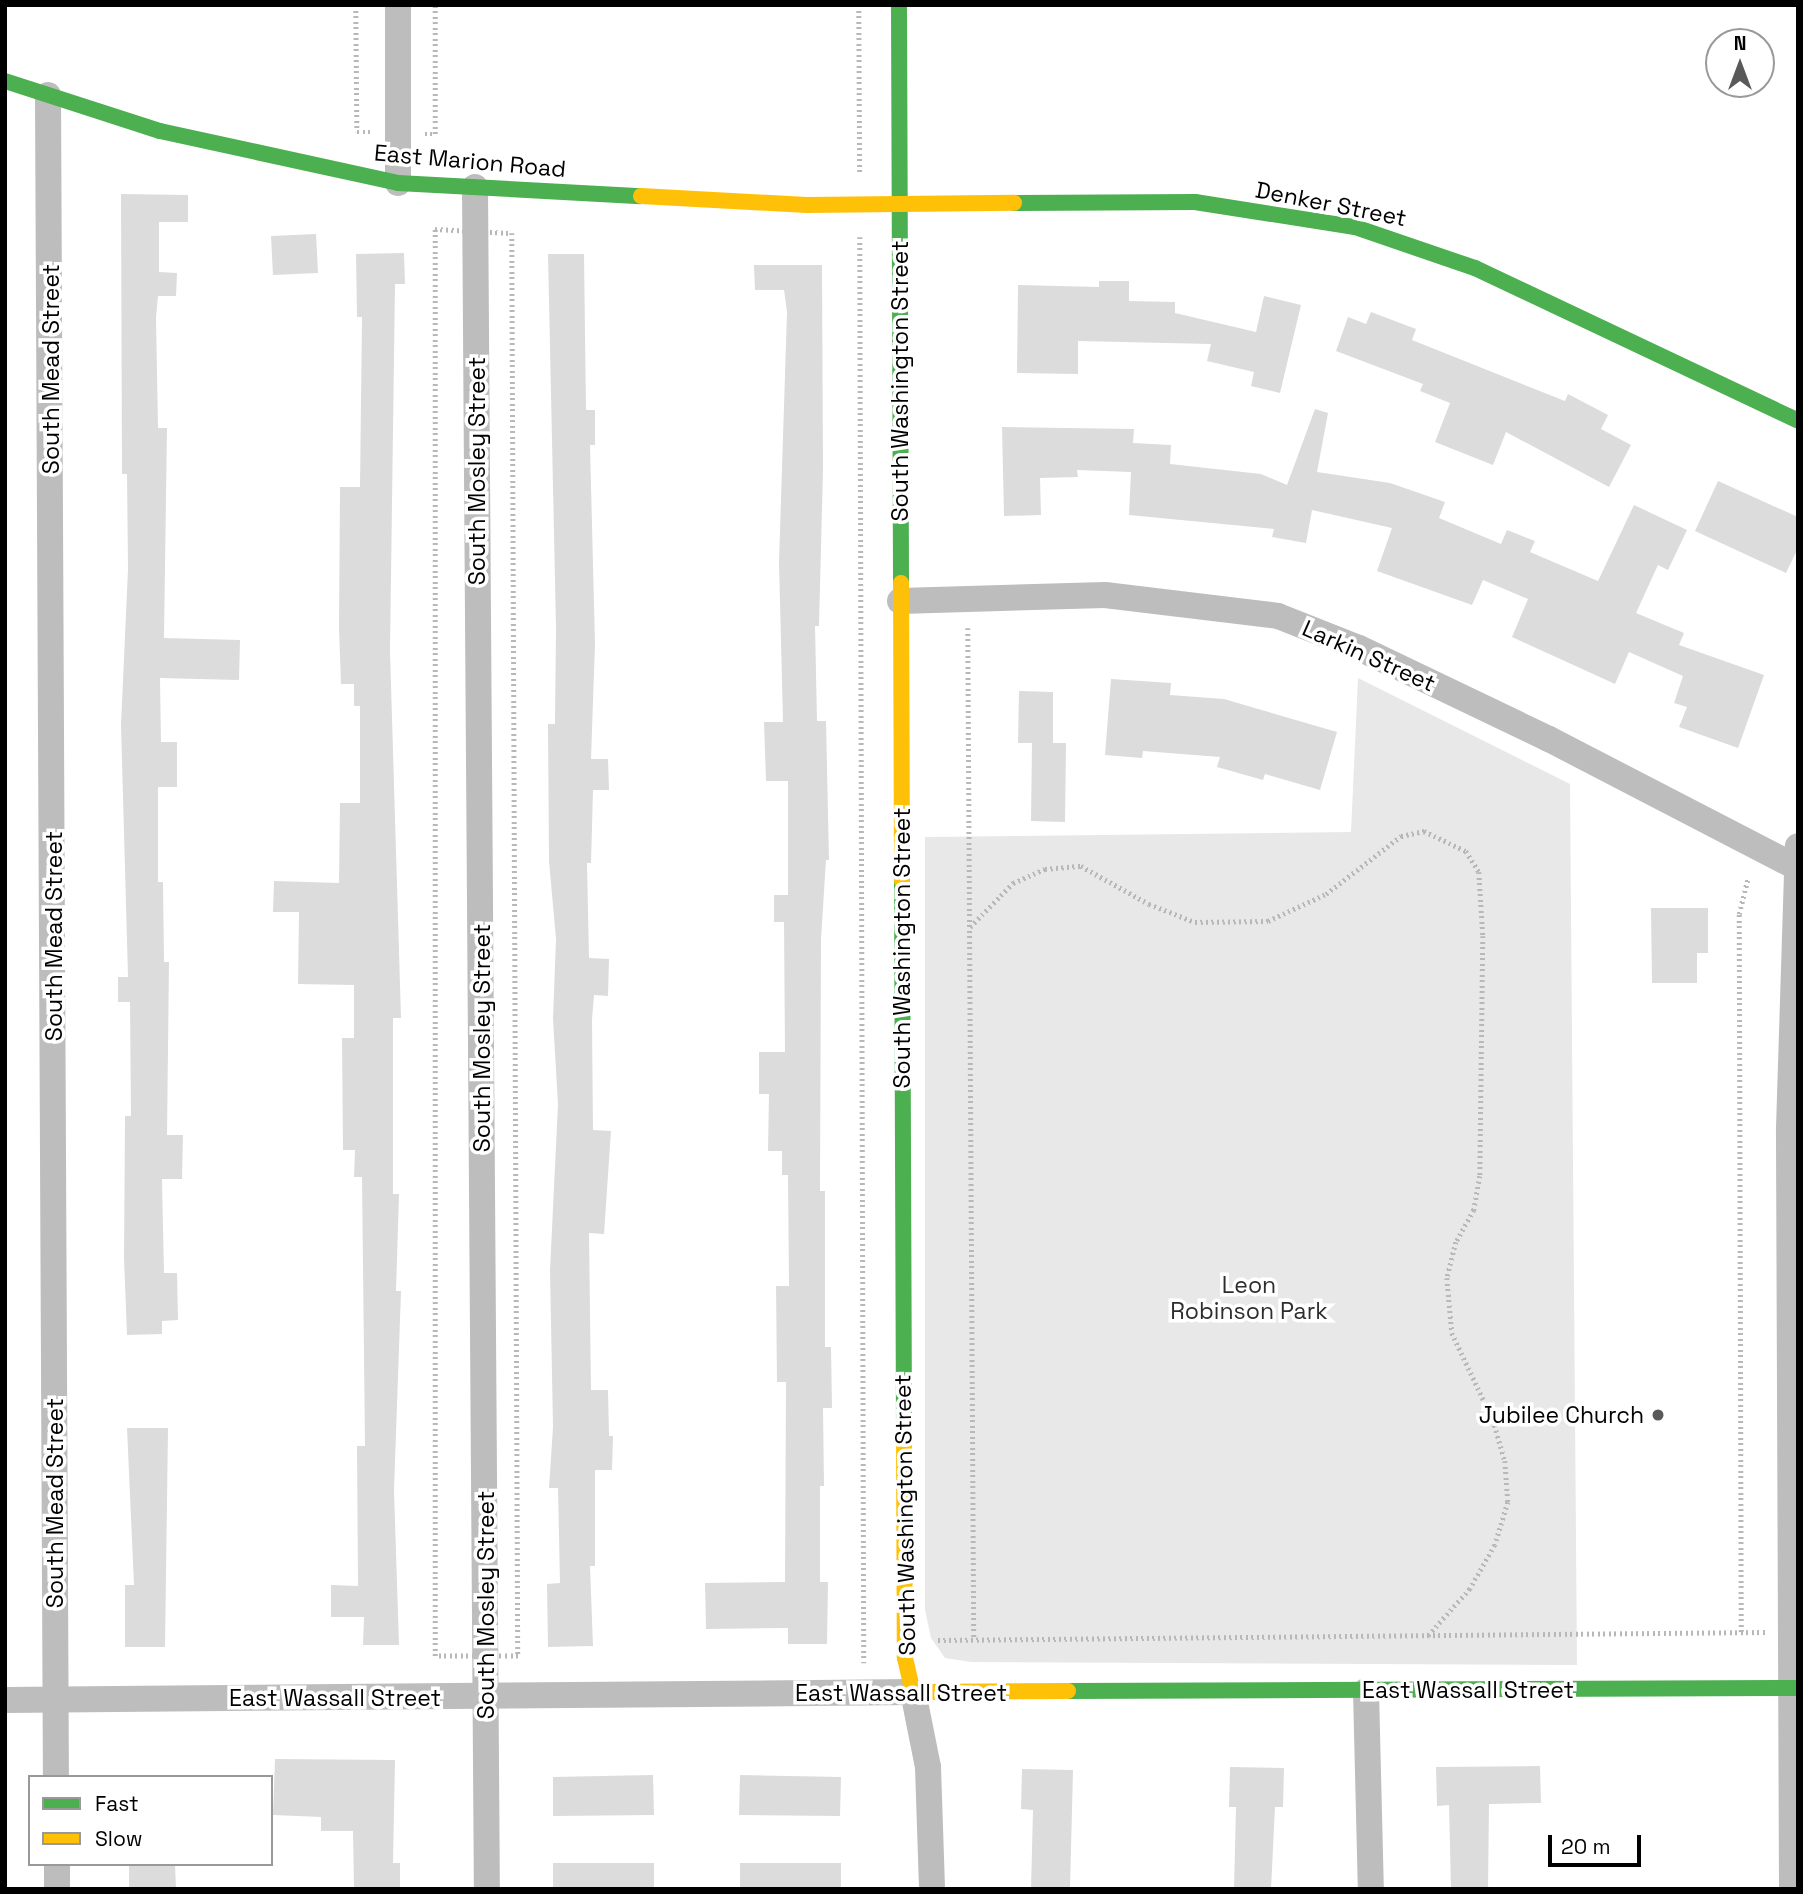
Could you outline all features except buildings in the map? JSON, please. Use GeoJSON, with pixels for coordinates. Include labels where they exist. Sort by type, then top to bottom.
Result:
{"type":"FeatureCollection","features":[{"type":"Feature","properties":{"kind":"street"},"geometry":{"type":"LineString","coordinates":[[398,5],[398,183]]}},
{"type":"Feature","properties":{"kind":"street","name":"South Washington Street"},"geometry":{"type":"LineString","coordinates":[[900,5],[905,1643],[928,1767],[932,1889]]}},
{"type":"Feature","properties":{"kind":"street","name":"East Marion Road"},"geometry":{"type":"LineString","coordinates":[[5,81],[160,131],[398,183],[900,204]]}},
{"type":"Feature","properties":{"kind":"street","name":"South Mead Street"},"geometry":{"type":"LineString","coordinates":[[48,95],[56,1775]]}},
{"type":"Feature","properties":{"kind":"street","name":"South Mosley Street"},"geometry":{"type":"LineString","coordinates":[[475,187],[487,1889]]}},
{"type":"Feature","properties":{"kind":"street","name":"Denker Street"},"geometry":{"type":"LineString","coordinates":[[900,204],[1195,202],[1354,227],[1475,268],[1599,323],[1798,421]]}},
{"type":"Feature","properties":{"kind":"street","name":"Larkin Street"},"geometry":{"type":"LineString","coordinates":[[900,601],[1105,595],[1228,607],[1278,617],[1359,648],[1797,860]]}},
{"type":"Feature","properties":{"kind":"street"},"geometry":{"type":"LineString","coordinates":[[1792,1889],[1795,1688],[1792,1632],[1788,1128],[1797,860]]}},
{"type":"Feature","properties":{"kind":"street","name":"East Wassall Street"},"geometry":{"type":"LineString","coordinates":[[5,1700],[1795,1688]]}},
{"type":"Feature","properties":{"kind":"street"},"geometry":{"type":"LineString","coordinates":[[1366,1691],[1371,1889]]}},
{"type":"Feature","properties":{"kind":"street"},"geometry":{"type":"LineString","coordinates":[[57,1866],[57,1889]]}},
{"type":"Feature","properties":{"kind":"path"},"geometry":{"type":"LineString","coordinates":[[356,5],[357,132]]}},
{"type":"Feature","properties":{"kind":"path"},"geometry":{"type":"LineString","coordinates":[[859,5],[864,1664]]}},
{"type":"Feature","properties":{"kind":"path"},"geometry":{"type":"LineString","coordinates":[[968,628],[974,1638]]}},
{"type":"Feature","properties":{"kind":"path"},"geometry":{"type":"LineString","coordinates":[[970,927],[1013,883],[1045,869],[1081,866],[1149,904],[1195,922],[1229,922],[1268,921],[1297,910],[1402,836],[1424,831],[1453,842],[1473,861],[1479,872],[1483,936],[1480,1176],[1474,1210],[1456,1242],[1447,1278],[1452,1333],[1493,1420],[1505,1461],[1508,1502],[1496,1545],[1470,1589],[1428,1636]]}},
{"type":"Feature","properties":{"kind":"path"},"geometry":{"type":"LineString","coordinates":[[1741,1632],[1740,914],[1748,877]]}},
{"type":"Feature","properties":{"kind":"path"},"geometry":{"type":"LineString","coordinates":[[864,1647],[974,1638],[1792,1632]]}},
{"type":"Feature","properties":{"kind":"green space","name":"Leon Robinson Park"},"geometry":{"type":"Polygon","coordinates":[[[1358,678],[1570,784],[1577,1665],[971,1662],[945,1658],[931,1638],[925,1610],[925,837],[1351,832],[1358,678]]]}},
{"type":"Feature","properties":{"kind":"traffic: fast"},"geometry":{"type":"LineString","coordinates":[[899,5],[901,583]]}},
{"type":"Feature","properties":{"kind":"traffic: fast"},"geometry":{"type":"LineString","coordinates":[[5,81],[160,131],[398,183],[641,196]]}},
{"type":"Feature","properties":{"kind":"traffic: fast"},"geometry":{"type":"LineString","coordinates":[[1014,203],[1195,202],[1355,227],[1475,268],[1798,421]]}},
{"type":"Feature","properties":{"kind":"traffic: fast"},"geometry":{"type":"LineString","coordinates":[[902,881],[904,1425]]}},
{"type":"Feature","properties":{"kind":"traffic: fast"},"geometry":{"type":"LineString","coordinates":[[1068,1691],[1798,1688]]}},
{"type":"Feature","properties":{"kind":"traffic: slow"},"geometry":{"type":"LineString","coordinates":[[641,196],[807,205],[1014,203]]}},
{"type":"Feature","properties":{"kind":"traffic: slow"},"geometry":{"type":"LineString","coordinates":[[901,583],[902,881]]}},
{"type":"Feature","properties":{"kind":"traffic: slow"},"geometry":{"type":"LineString","coordinates":[[904,1425],[905,1658],[913,1692],[1068,1691]]}},
{"type":"Feature","properties":{"kind":"place","name":"Jubilee Church"},"geometry":{"type":"Point","coordinates":[1658,1415]}}]}
